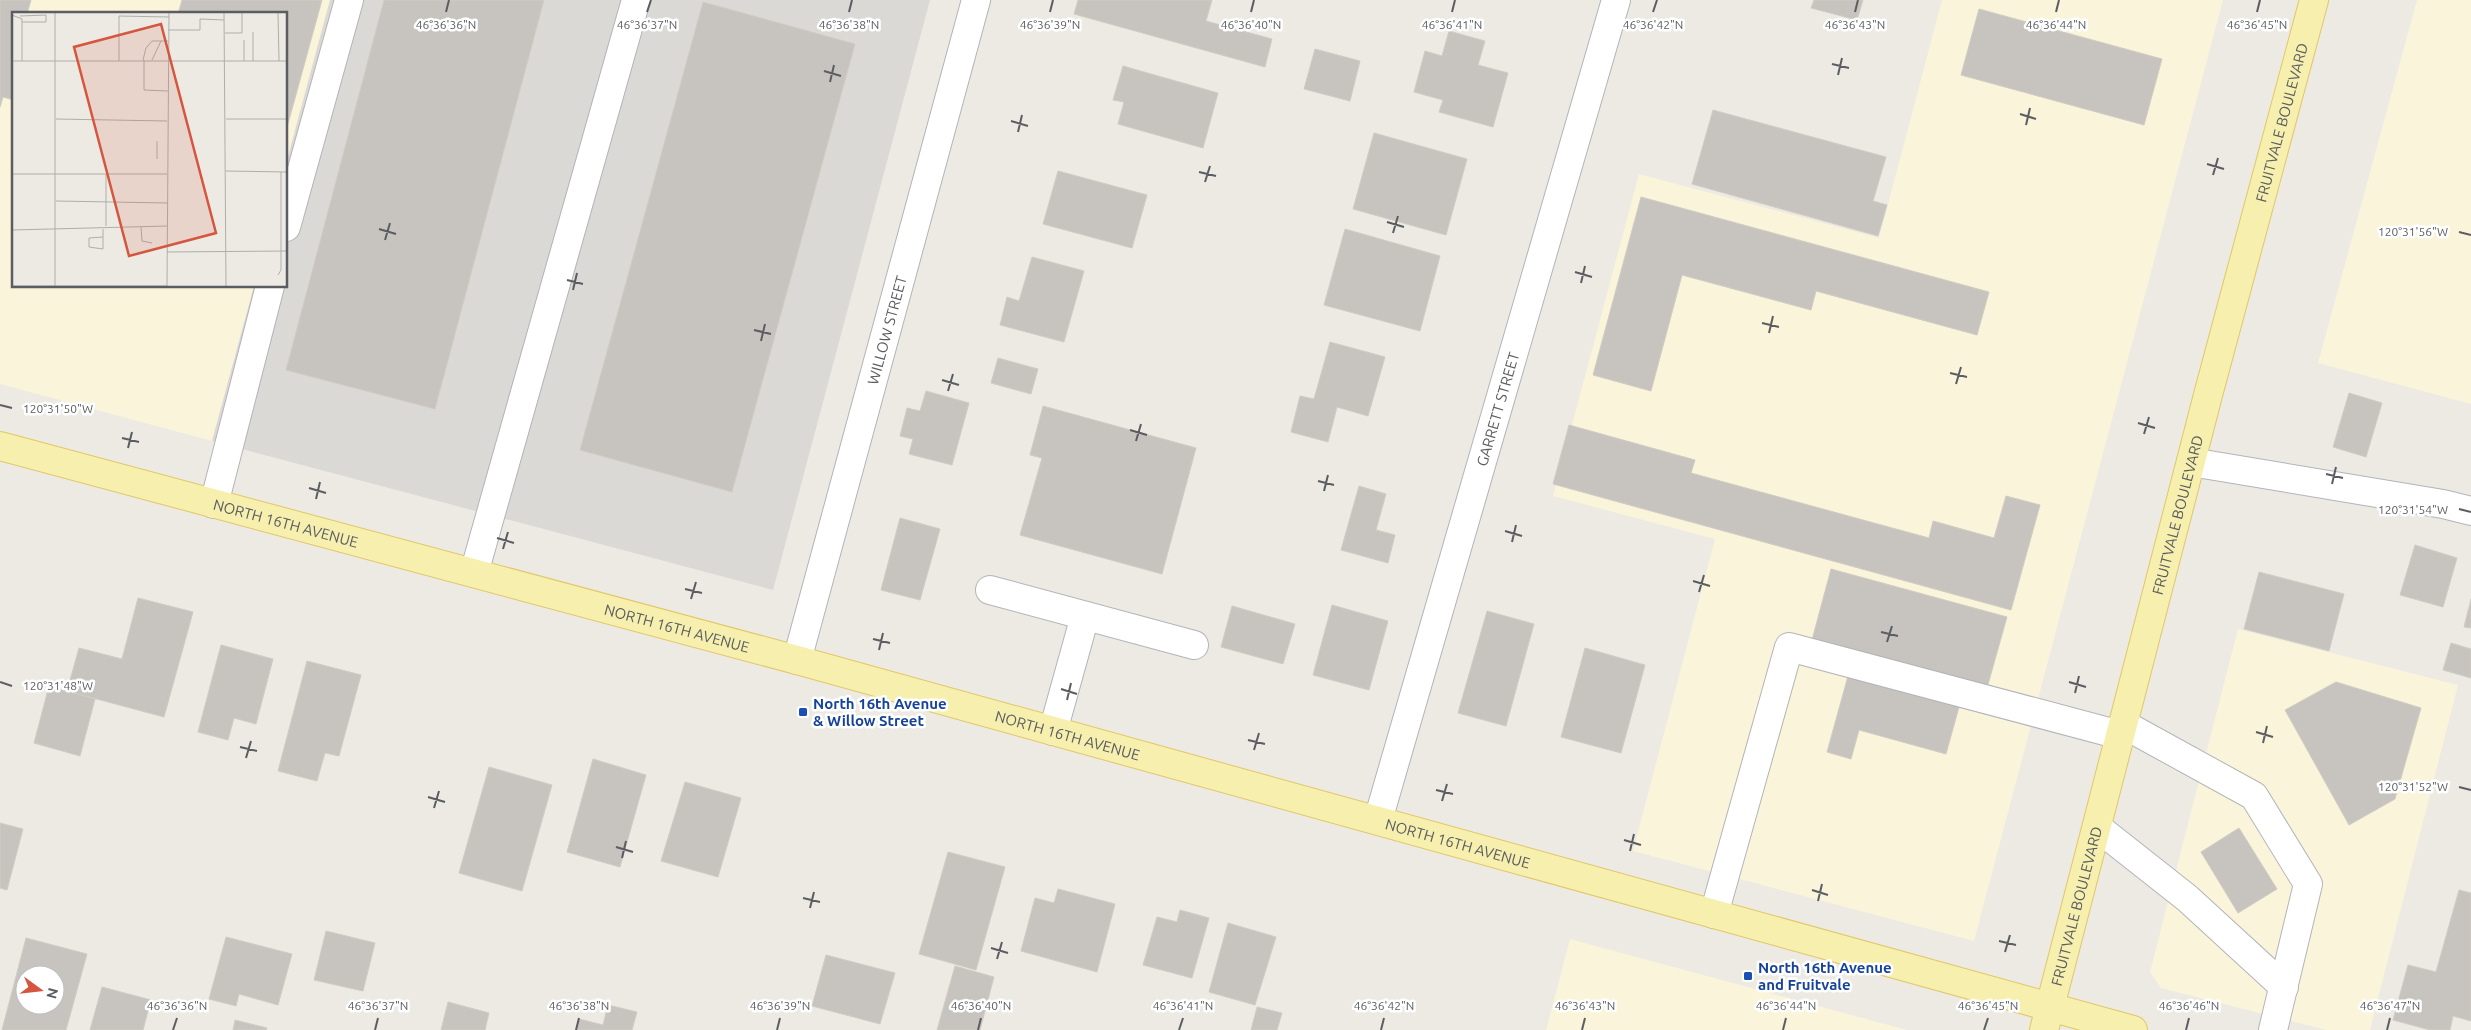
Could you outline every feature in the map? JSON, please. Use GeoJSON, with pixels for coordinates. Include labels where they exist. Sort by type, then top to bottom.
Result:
{"type":"FeatureCollection","features":[{"type":"Feature","properties":{"kind":"main road","name":"FRUITVALE BOULEVARD"},"geometry":{"type":"LineString","coordinates":[[2047,1018],[2191,462],[2314,0]]}},
{"type":"Feature","properties":{"kind":"main road","name":"NORTH 16TH AVENUE"},"geometry":{"type":"LineString","coordinates":[[0,446],[797,660],[1378,820],[1714,914],[2047,1018],[2134,1030]]}},
{"type":"Feature","properties":{"kind":"street"},"geometry":{"type":"LineString","coordinates":[[288,217],[349,0]]}},
{"type":"Feature","properties":{"kind":"street"},"geometry":{"type":"LineString","coordinates":[[474,573],[636,0]]}},
{"type":"Feature","properties":{"kind":"street","name":"WILLOW STREET"},"geometry":{"type":"LineString","coordinates":[[797,660],[976,0]]}},
{"type":"Feature","properties":{"kind":"street","name":"GARRETT STREET"},"geometry":{"type":"LineString","coordinates":[[1378,820],[1616,0]]}},
{"type":"Feature","properties":{"kind":"street"},"geometry":{"type":"LineString","coordinates":[[214,504],[269,288]]}},
{"type":"Feature","properties":{"kind":"street"},"geometry":{"type":"LineString","coordinates":[[2191,462],[2443,504],[2471,511]]}},
{"type":"Feature","properties":{"kind":"street"},"geometry":{"type":"LineString","coordinates":[[990,590],[1194,645]]}},
{"type":"Feature","properties":{"kind":"street"},"geometry":{"type":"LineString","coordinates":[[1052,731],[1085,616]]}},
{"type":"Feature","properties":{"kind":"street"},"geometry":{"type":"LineString","coordinates":[[1714,914],[1789,646],[2121,729],[2254,796],[2308,884],[2273,1030]]}},
{"type":"Feature","properties":{"kind":"street"},"geometry":{"type":"LineString","coordinates":[[2097,827],[2187,898],[2284,987]]}},
{"type":"Feature","properties":{"kind":"shaded area"},"geometry":{"type":"Polygon","coordinates":[[[0,0],[330,0],[288,157],[288,12],[12,12],[12,288],[253,288],[212,441],[0,384],[0,0]]]}},
{"type":"Feature","properties":{"kind":"shaded area"},"geometry":{"type":"Polygon","coordinates":[[[330,0],[930,0],[773,590],[212,441],[253,288],[288,288],[288,157],[330,0]]]}},
{"type":"Feature","properties":{"kind":"shaded area"},"geometry":{"type":"Polygon","coordinates":[[[1942,0],[2223,0],[1974,941],[1633,851],[1715,539],[1553,496],[1639,174],[1879,238],[1942,0]]]}},
{"type":"Feature","properties":{"kind":"shaded area"},"geometry":{"type":"Polygon","coordinates":[[[2417,0],[2471,0],[2471,404],[2318,363],[2417,0]]]}},
{"type":"Feature","properties":{"kind":"shaded area"},"geometry":{"type":"Polygon","coordinates":[[[2238,629],[2458,685],[2370,1030],[2326,1030],[2161,988],[2150,972],[2238,629]]]}},
{"type":"Feature","properties":{"kind":"shaded area"},"geometry":{"type":"Polygon","coordinates":[[[1570,939],[1907,1030],[1546,1030],[1570,939]]]}},
{"type":"Feature","properties":{"kind":"building"},"geometry":{"type":"Polygon","coordinates":[[[0,0],[31,0],[28,12],[12,12],[12,99],[3,97],[0,107],[0,0]]]}},
{"type":"Feature","properties":{"kind":"building"},"geometry":{"type":"Polygon","coordinates":[[[182,0],[322,0],[288,124],[288,12],[179,12],[182,0]]]}},
{"type":"Feature","properties":{"kind":"building"},"geometry":{"type":"Polygon","coordinates":[[[384,0],[544,0],[435,409],[286,370],[384,0]]]}},
{"type":"Feature","properties":{"kind":"building"},"geometry":{"type":"Polygon","coordinates":[[[1078,0],[1212,0],[1206,21],[1272,39],[1265,67],[1074,14],[1078,0]]]}},
{"type":"Feature","properties":{"kind":"building"},"geometry":{"type":"Polygon","coordinates":[[[1814,0],[1863,0],[1857,20],[1811,8],[1814,0]]]}},
{"type":"Feature","properties":{"kind":"building"},"geometry":{"type":"Polygon","coordinates":[[[703,2],[855,44],[732,492],[580,450],[703,2]]]}},
{"type":"Feature","properties":{"kind":"building"},"geometry":{"type":"Polygon","coordinates":[[[1979,9],[2162,59],[2144,125],[1961,75],[1979,9]]]}},
{"type":"Feature","properties":{"kind":"building"},"geometry":{"type":"Polygon","coordinates":[[[1449,31],[1485,41],[1478,65],[1508,73],[1493,127],[1439,112],[1443,100],[1414,92],[1425,51],[1442,56],[1449,31]]]}},
{"type":"Feature","properties":{"kind":"building"},"geometry":{"type":"Polygon","coordinates":[[[1315,49],[1360,61],[1350,101],[1304,89],[1315,49]]]}},
{"type":"Feature","properties":{"kind":"building"},"geometry":{"type":"Polygon","coordinates":[[[1123,66],[1218,93],[1203,148],[1118,124],[1124,102],[1113,100],[1123,66]]]}},
{"type":"Feature","properties":{"kind":"building"},"geometry":{"type":"Polygon","coordinates":[[[1713,110],[1886,157],[1873,201],[1887,205],[1878,236],[1692,184],[1713,110]]]}},
{"type":"Feature","properties":{"kind":"building"},"geometry":{"type":"Polygon","coordinates":[[[1374,133],[1467,159],[1446,235],[1353,209],[1374,133]]]}},
{"type":"Feature","properties":{"kind":"building"},"geometry":{"type":"Polygon","coordinates":[[[1058,171],[1147,195],[1132,248],[1043,224],[1058,171]]]}},
{"type":"Feature","properties":{"kind":"building"},"geometry":{"type":"Polygon","coordinates":[[[1641,197],[1989,292],[1977,335],[1816,291],[1811,310],[1682,275],[1651,391],[1593,375],[1641,197]]]}},
{"type":"Feature","properties":{"kind":"building"},"geometry":{"type":"Polygon","coordinates":[[[1345,229],[1440,256],[1420,331],[1324,305],[1345,229]]]}},
{"type":"Feature","properties":{"kind":"building"},"geometry":{"type":"Polygon","coordinates":[[[1032,257],[1084,271],[1064,342],[1000,325],[1007,297],[1019,301],[1032,257]]]}},
{"type":"Feature","properties":{"kind":"building"},"geometry":{"type":"Polygon","coordinates":[[[1330,342],[1385,357],[1368,416],[1337,407],[1328,442],[1291,432],[1300,396],[1314,399],[1330,342]]]}},
{"type":"Feature","properties":{"kind":"building"},"geometry":{"type":"Polygon","coordinates":[[[998,358],[1038,369],[1031,394],[991,383],[998,358]]]}},
{"type":"Feature","properties":{"kind":"building"},"geometry":{"type":"Polygon","coordinates":[[[926,391],[969,403],[952,465],[909,454],[913,439],[900,436],[907,408],[920,411],[926,391]]]}},
{"type":"Feature","properties":{"kind":"building"},"geometry":{"type":"Polygon","coordinates":[[[2349,393],[2382,403],[2366,457],[2333,447],[2349,393]]]}},
{"type":"Feature","properties":{"kind":"building"},"geometry":{"type":"Polygon","coordinates":[[[1043,406],[1196,448],[1162,574],[1020,535],[1042,458],[1030,455],[1043,406]]]}},
{"type":"Feature","properties":{"kind":"building"},"geometry":{"type":"Polygon","coordinates":[[[1569,425],[1695,460],[1691,473],[1929,538],[1933,521],[1994,538],[2006,496],[2040,505],[2011,610],[1553,484],[1569,425]]]}},
{"type":"Feature","properties":{"kind":"building"},"geometry":{"type":"Polygon","coordinates":[[[1359,486],[1386,494],[1376,530],[1395,535],[1388,563],[1341,550],[1359,486]]]}},
{"type":"Feature","properties":{"kind":"building"},"geometry":{"type":"Polygon","coordinates":[[[900,518],[940,529],[920,600],[881,590],[900,518]]]}},
{"type":"Feature","properties":{"kind":"building"},"geometry":{"type":"Polygon","coordinates":[[[2415,545],[2457,558],[2443,607],[2400,595],[2415,545]]]}},
{"type":"Feature","properties":{"kind":"building"},"geometry":{"type":"Polygon","coordinates":[[[1831,569],[2007,617],[1987,688],[1812,640],[1831,569]]]}},
{"type":"Feature","properties":{"kind":"building"},"geometry":{"type":"Polygon","coordinates":[[[2259,572],[2344,594],[2329,651],[2244,629],[2259,572]]]}},
{"type":"Feature","properties":{"kind":"building"},"geometry":{"type":"Polygon","coordinates":[[[138,598],[193,612],[164,717],[67,691],[79,648],[122,659],[138,598]]]}},
{"type":"Feature","properties":{"kind":"building"},"geometry":{"type":"Polygon","coordinates":[[[2471,599],[2471,628],[2464,627],[2471,599]]]}},
{"type":"Feature","properties":{"kind":"building"},"geometry":{"type":"Polygon","coordinates":[[[1332,605],[1388,621],[1369,690],[1313,675],[1332,605]]]}},
{"type":"Feature","properties":{"kind":"building"},"geometry":{"type":"Polygon","coordinates":[[[1232,606],[1295,624],[1283,664],[1221,647],[1232,606]]]}},
{"type":"Feature","properties":{"kind":"building"},"geometry":{"type":"Polygon","coordinates":[[[1487,611],[1534,624],[1506,726],[1458,713],[1487,611]]]}},
{"type":"Feature","properties":{"kind":"building"},"geometry":{"type":"Polygon","coordinates":[[[2451,643],[2471,649],[2471,678],[2443,670],[2451,643]]]}},
{"type":"Feature","properties":{"kind":"building"},"geometry":{"type":"Polygon","coordinates":[[[221,645],[273,659],[256,724],[234,718],[228,740],[198,732],[221,645]]]}},
{"type":"Feature","properties":{"kind":"building"},"geometry":{"type":"Polygon","coordinates":[[[1585,648],[1645,665],[1621,753],[1561,737],[1585,648]]]}},
{"type":"Feature","properties":{"kind":"building"},"geometry":{"type":"Polygon","coordinates":[[[307,661],[361,675],[339,756],[325,753],[317,781],[278,771],[307,661]]]}},
{"type":"Feature","properties":{"kind":"building"},"geometry":{"type":"Polygon","coordinates":[[[1848,676],[1959,707],[1946,754],[1859,730],[1851,759],[1827,752],[1848,676]]]}},
{"type":"Feature","properties":{"kind":"building"},"geometry":{"type":"Polygon","coordinates":[[[2336,682],[2421,708],[2395,799],[2349,825],[2285,710],[2336,682]]]}},
{"type":"Feature","properties":{"kind":"building"},"geometry":{"type":"Polygon","coordinates":[[[49,686],[95,699],[80,756],[34,743],[49,686]]]}},
{"type":"Feature","properties":{"kind":"building"},"geometry":{"type":"Polygon","coordinates":[[[593,759],[646,775],[620,867],[567,852],[593,759]]]}},
{"type":"Feature","properties":{"kind":"building"},"geometry":{"type":"Polygon","coordinates":[[[489,767],[552,785],[522,891],[459,873],[489,767]]]}},
{"type":"Feature","properties":{"kind":"building"},"geometry":{"type":"Polygon","coordinates":[[[685,782],[741,798],[718,877],[661,861],[685,782]]]}},
{"type":"Feature","properties":{"kind":"building"},"geometry":{"type":"Polygon","coordinates":[[[0,823],[23,829],[7,890],[0,888],[0,823]]]}},
{"type":"Feature","properties":{"kind":"building"},"geometry":{"type":"Polygon","coordinates":[[[2239,828],[2277,889],[2238,913],[2201,852],[2239,828]]]}},
{"type":"Feature","properties":{"kind":"building"},"geometry":{"type":"Polygon","coordinates":[[[948,852],[1005,867],[976,970],[919,954],[948,852]]]}},
{"type":"Feature","properties":{"kind":"building"},"geometry":{"type":"Polygon","coordinates":[[[1058,889],[1115,904],[1097,972],[1021,951],[1035,898],[1054,903],[1058,889]]]}},
{"type":"Feature","properties":{"kind":"building"},"geometry":{"type":"Polygon","coordinates":[[[2459,890],[2471,893],[2471,1021],[2453,1016],[2450,1030],[2430,1030],[2393,1020],[2408,965],[2436,972],[2459,890]]]}},
{"type":"Feature","properties":{"kind":"building"},"geometry":{"type":"Polygon","coordinates":[[[1180,910],[1209,918],[1192,978],[1143,965],[1157,917],[1177,922],[1180,910]]]}},
{"type":"Feature","properties":{"kind":"building"},"geometry":{"type":"Polygon","coordinates":[[[1228,923],[1276,937],[1255,1005],[1209,992],[1228,923]]]}},
{"type":"Feature","properties":{"kind":"building"},"geometry":{"type":"Polygon","coordinates":[[[326,931],[375,943],[363,991],[314,980],[326,931]]]}},
{"type":"Feature","properties":{"kind":"building"},"geometry":{"type":"Polygon","coordinates":[[[226,937],[292,954],[278,1005],[239,994],[236,1006],[209,999],[226,937]]]}},
{"type":"Feature","properties":{"kind":"building"},"geometry":{"type":"Polygon","coordinates":[[[26,938],[87,954],[66,1030],[2,1030],[15,980],[15,1015],[65,1015],[65,965],[19,965],[26,938]]]}},
{"type":"Feature","properties":{"kind":"building"},"geometry":{"type":"Polygon","coordinates":[[[826,955],[895,973],[880,1024],[812,1006],[826,955]]]}},
{"type":"Feature","properties":{"kind":"building"},"geometry":{"type":"Polygon","coordinates":[[[955,966],[994,977],[980,1030],[937,1030],[955,966]]]}},
{"type":"Feature","properties":{"kind":"building"},"geometry":{"type":"Polygon","coordinates":[[[102,987],[151,1000],[143,1030],[90,1030],[102,987]]]}},
{"type":"Feature","properties":{"kind":"building"},"geometry":{"type":"Polygon","coordinates":[[[448,1002],[489,1013],[485,1030],[441,1030],[448,1002]]]}},
{"type":"Feature","properties":{"kind":"building"},"geometry":{"type":"Polygon","coordinates":[[[608,1005],[637,1012],[632,1030],[576,1030],[579,1019],[603,1025],[608,1005]]]}},
{"type":"Feature","properties":{"kind":"building"},"geometry":{"type":"Polygon","coordinates":[[[1257,1007],[1282,1013],[1277,1030],[1251,1030],[1257,1007]]]}},
{"type":"Feature","properties":{"kind":"building"},"geometry":{"type":"Polygon","coordinates":[[[235,1020],[267,1028],[266,1030],[233,1030],[235,1020]]]}},
{"type":"Feature","properties":{"kind":"place","name":"North 16th Avenue & Willow Street"},"geometry":{"type":"Point","coordinates":[803,712]}},
{"type":"Feature","properties":{"kind":"place","name":"North 16th Avenue and Fruitvale"},"geometry":{"type":"Point","coordinates":[1748,976]}}]}
